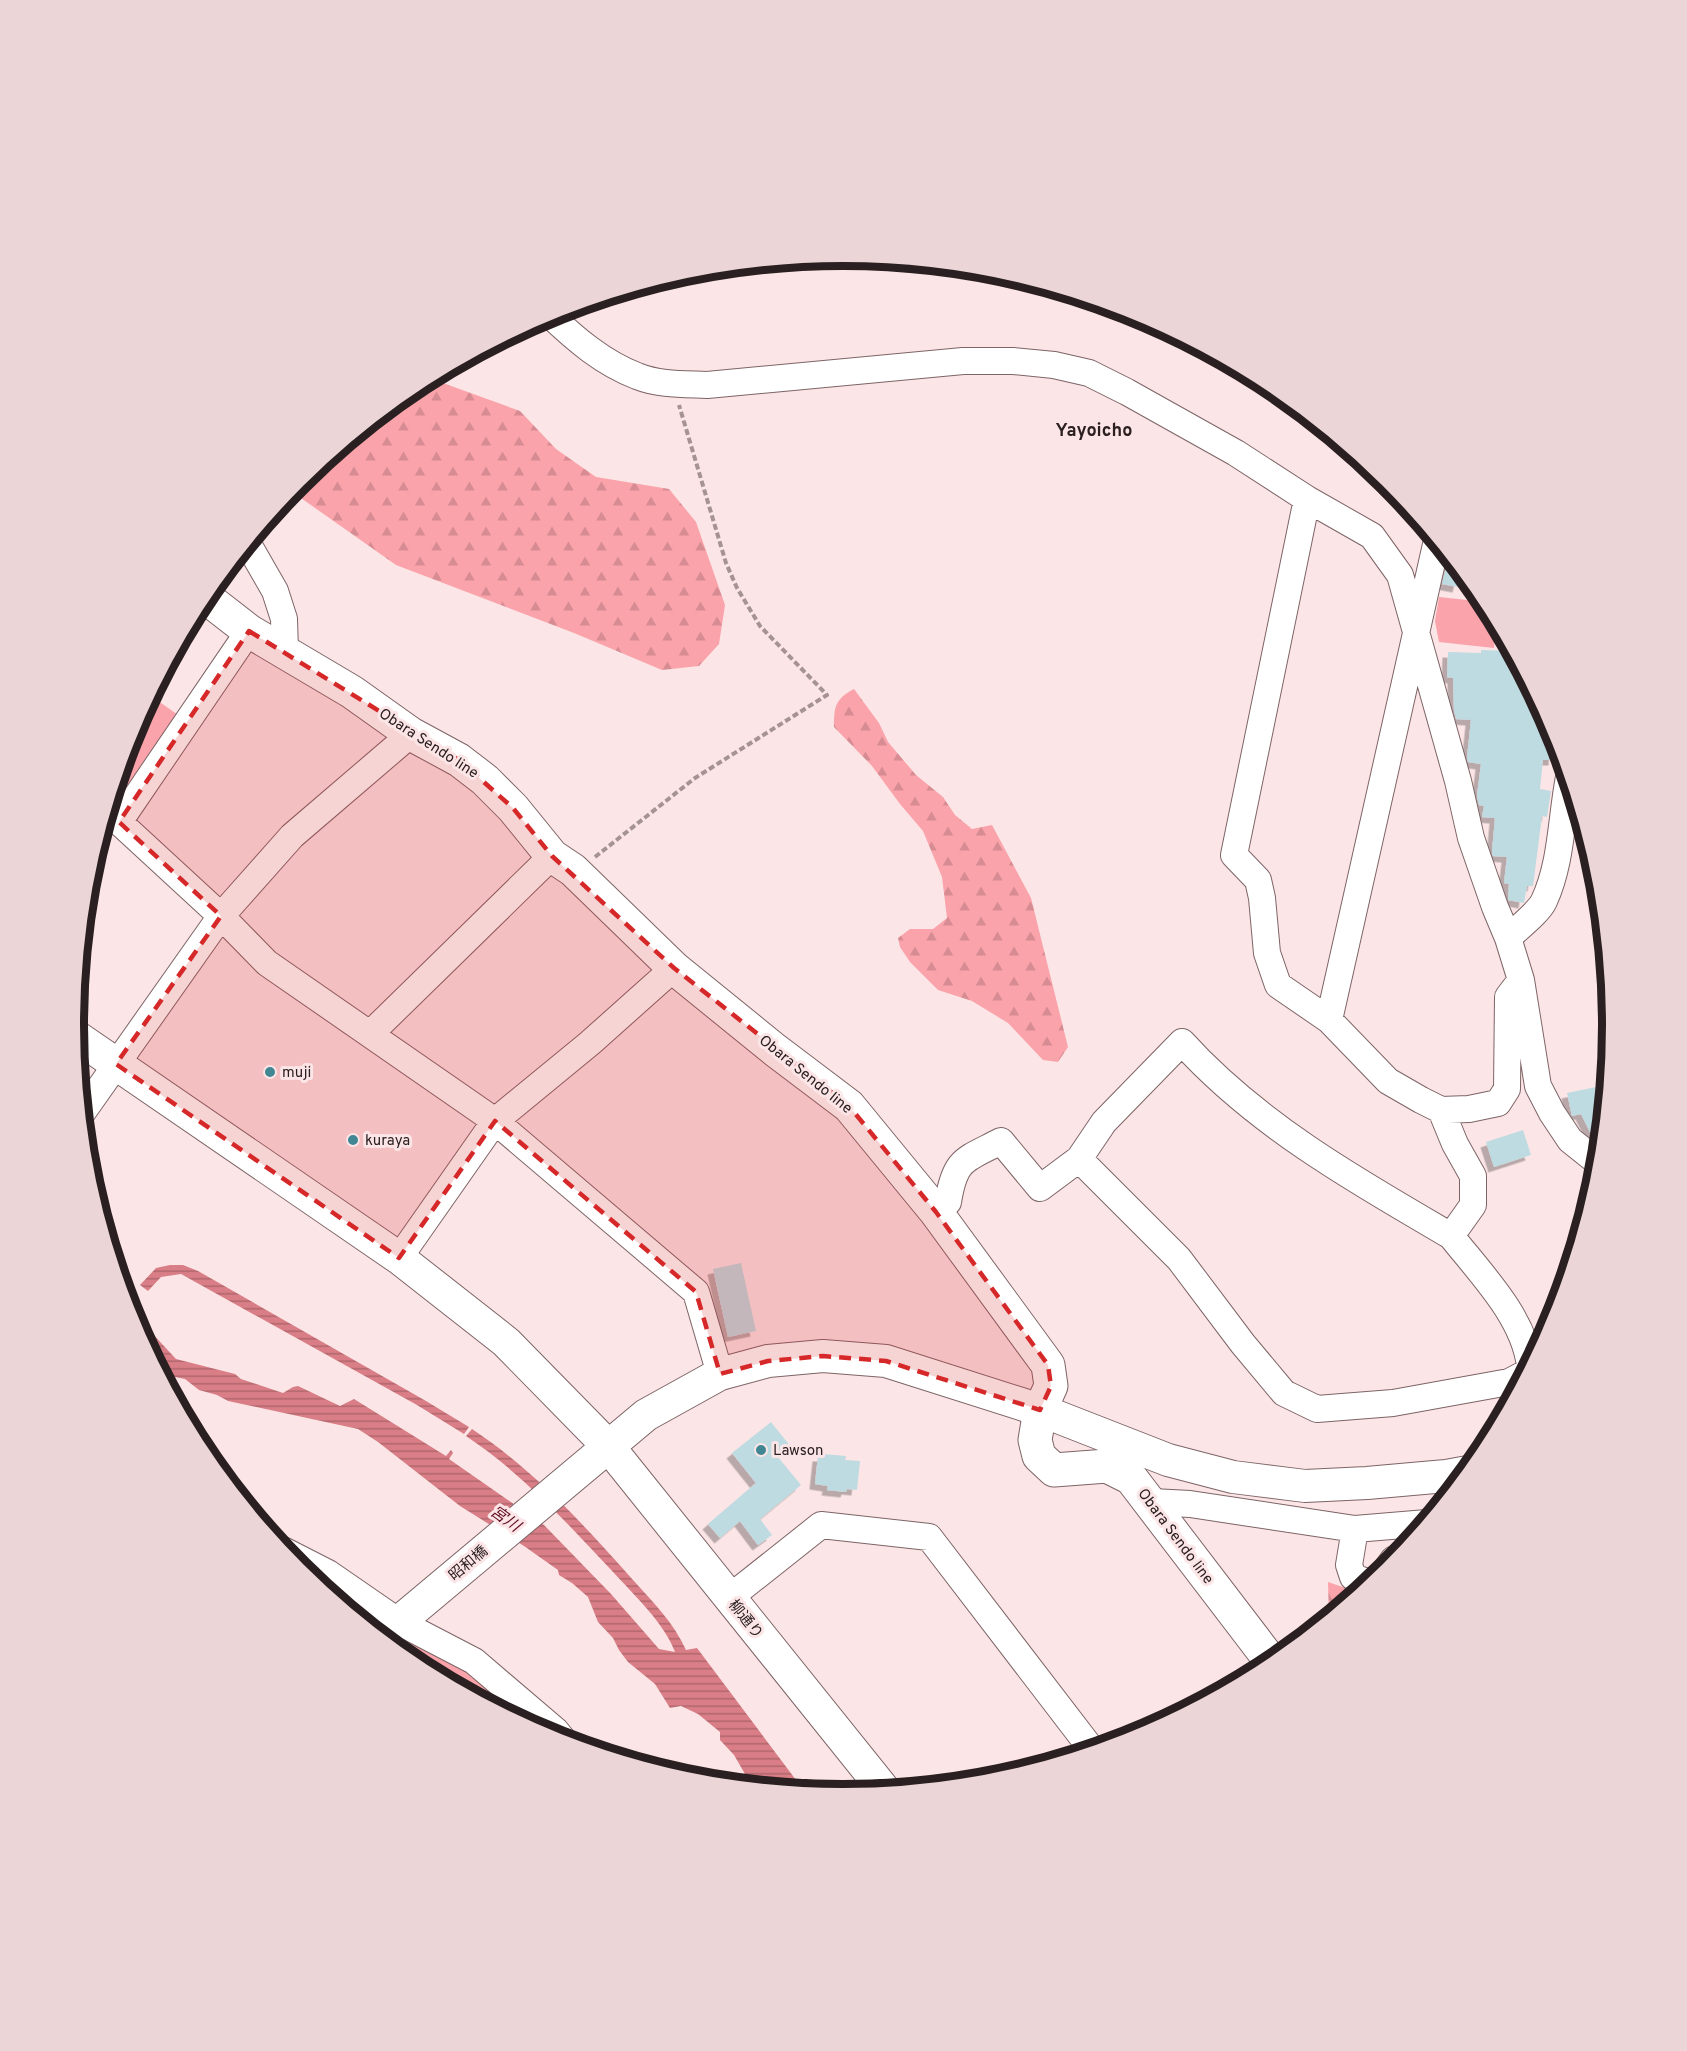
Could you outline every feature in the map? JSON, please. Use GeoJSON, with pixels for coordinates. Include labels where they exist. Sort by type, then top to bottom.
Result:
{"type":"FeatureCollection","features":[{"type":"Feature","properties":{"kind":"main road","name":"Obara Sendo line"},"geometry":{"type":"LineString","coordinates":[[212,603],[249,631],[352,692],[411,734],[459,760],[485,780],[562,863],[674,968],[775,1050],[849,1106],[936,1212],[1047,1365],[1051,1386],[1040,1410],[1035,1440],[1039,1456],[1054,1470],[1107,1466],[1131,1478],[1152,1502],[1263,1658]]}},
{"type":"Feature","properties":{"kind":"street"},"geometry":{"type":"LineString","coordinates":[[558,322],[571,335],[610,363],[639,377],[673,384],[707,385],[963,361],[1013,361],[1054,365],[1089,374],[1236,453],[1307,499],[1372,536],[1400,575],[1472,838],[1521,980],[1538,1086],[1570,1140],[1591,1157]]}},
{"type":"Feature","properties":{"kind":"street"},"geometry":{"type":"LineString","coordinates":[[1307,499],[1234,855],[1258,879],[1267,953],[1278,984],[1329,1020],[1388,1081],[1441,1110],[1469,1109],[1498,1103],[1507,1089],[1508,997],[1521,980]]}},
{"type":"Feature","properties":{"kind":"street"},"geometry":{"type":"LineString","coordinates":[[1329,1020],[1435,549]]}},
{"type":"Feature","properties":{"kind":"street"},"geometry":{"type":"LineString","coordinates":[[252,550],[275,591],[284,619],[285,652]]}},
{"type":"Feature","properties":{"kind":"street"},"geometry":{"type":"LineString","coordinates":[[113,818],[249,631]]}},
{"type":"Feature","properties":{"kind":"street"},"geometry":{"type":"LineString","coordinates":[[88,1104],[220,916],[292,836],[411,734]]}},
{"type":"Feature","properties":{"kind":"street"},"geometry":{"type":"LineString","coordinates":[[1508,938],[1544,903],[1559,853],[1566,792]]}},
{"type":"Feature","properties":{"kind":"street"},"geometry":{"type":"LineString","coordinates":[[113,818],[220,916],[267,963],[495,1121],[696,1293],[720,1374]]}},
{"type":"Feature","properties":{"kind":"street"},"geometry":{"type":"LineString","coordinates":[[370,1034],[562,863]]}},
{"type":"Feature","properties":{"kind":"street"},"geometry":{"type":"LineString","coordinates":[[399,1258],[495,1121],[674,968]]}},
{"type":"Feature","properties":{"kind":"street","name":"柳通り"},"geometry":{"type":"LineString","coordinates":[[85,1042],[399,1258],[506,1342],[608,1446],[879,1784]]}},
{"type":"Feature","properties":{"kind":"street"},"geometry":{"type":"LineString","coordinates":[[936,1212],[948,1202],[951,1182],[960,1163],[1001,1141],[1040,1188],[1079,1159],[1104,1122],[1182,1042],[1217,1079],[1315,1153],[1376,1193],[1451,1236],[1493,1289],[1522,1334],[1527,1356]]}},
{"type":"Feature","properties":{"kind":"street"},"geometry":{"type":"LineString","coordinates":[[1441,1110],[1455,1144],[1473,1176],[1473,1205],[1451,1236]]}},
{"type":"Feature","properties":{"kind":"street"},"geometry":{"type":"LineString","coordinates":[[1079,1159],[1179,1258],[1243,1344],[1284,1393],[1317,1409],[1393,1403],[1509,1382],[1515,1379]]}},
{"type":"Feature","properties":{"kind":"street","name":"昭和橋"},"geometry":{"type":"LineString","coordinates":[[397,1623],[646,1414],[720,1374],[768,1361],[823,1356],[886,1361],[1040,1410],[1168,1460],[1233,1477],[1305,1486],[1367,1484],[1456,1474]]}},
{"type":"Feature","properties":{"kind":"street"},"geometry":{"type":"LineString","coordinates":[[1152,1502],[1190,1504],[1355,1529],[1418,1523]]}},
{"type":"Feature","properties":{"kind":"street"},"geometry":{"type":"LineString","coordinates":[[729,1598],[821,1525],[929,1537],[1088,1745]]}},
{"type":"Feature","properties":{"kind":"street"},"geometry":{"type":"LineString","coordinates":[[1355,1529],[1349,1565],[1353,1577],[1362,1580]]}},
{"type":"Feature","properties":{"kind":"street"},"geometry":{"type":"LineString","coordinates":[[304,1561],[328,1573],[397,1623],[474,1661],[541,1722]]}},
{"type":"Feature","properties":{"kind":"path"},"geometry":{"type":"LineString","coordinates":[[562,863],[594,858],[695,778],[827,695],[760,626],[737,588],[726,563],[673,384]]}},
{"type":"Feature","properties":{"kind":"highlighted area"},"geometry":{"type":"Polygon","coordinates":[[[249,631],[459,760],[513,808],[552,856],[674,968],[849,1106],[936,1212],[1048,1365],[1051,1386],[1040,1410],[886,1361],[823,1356],[768,1361],[720,1374],[696,1292],[495,1121],[399,1258],[116,1064],[221,916],[119,822],[249,631]]]}},
{"type":"Feature","properties":{"kind":"green space"},"geometry":{"type":"Polygon","coordinates":[[[441,382],[520,411],[556,449],[596,477],[669,489],[696,522],[725,605],[719,644],[699,666],[662,670],[574,633],[396,565],[298,496],[343,454],[381,423],[441,382]]]}},
{"type":"Feature","properties":{"kind":"green space"},"geometry":{"type":"Polygon","coordinates":[[[1439,597],[1473,601],[1495,636],[1494,648],[1439,642],[1435,621],[1439,597]]]}},
{"type":"Feature","properties":{"kind":"green space"},"geometry":{"type":"Polygon","coordinates":[[[854,689],[879,723],[888,742],[916,775],[943,797],[955,815],[972,829],[992,825],[1031,898],[1068,1047],[1058,1062],[1043,1060],[1008,1023],[972,1001],[938,990],[910,962],[900,947],[898,938],[910,929],[933,929],[947,918],[942,877],[923,831],[872,766],[834,727],[834,714],[839,700],[854,689]]]}},
{"type":"Feature","properties":{"kind":"green space"},"geometry":{"type":"Polygon","coordinates":[[[157,700],[181,717],[120,804],[117,804],[124,781],[157,700]]]}},
{"type":"Feature","properties":{"kind":"green space"},"geometry":{"type":"Polygon","coordinates":[[[1328,1582],[1352,1590],[1344,1597],[1329,1609],[1328,1582]]]}},
{"type":"Feature","properties":{"kind":"green space"},"geometry":{"type":"Polygon","coordinates":[[[408,1639],[474,1673],[511,1709],[464,1683],[403,1643],[408,1639]]]}},
{"type":"Feature","properties":{"kind":"water"},"geometry":{"type":"Polygon","coordinates":[[[183,1265],[198,1271],[469,1427],[464,1434],[417,1405],[181,1274],[161,1277],[148,1291],[140,1285],[156,1268],[183,1265]]]}},
{"type":"Feature","properties":{"kind":"water","name":"宮川"},"geometry":{"type":"Polygon","coordinates":[[[144,1320],[150,1331],[176,1359],[235,1374],[241,1379],[283,1393],[298,1386],[340,1406],[354,1399],[446,1456],[451,1450],[453,1453],[449,1459],[544,1525],[611,1594],[659,1649],[675,1652],[664,1631],[648,1610],[562,1518],[526,1483],[466,1436],[472,1429],[516,1462],[557,1499],[662,1613],[686,1650],[697,1648],[798,1783],[752,1780],[745,1774],[734,1755],[720,1740],[720,1732],[698,1714],[681,1706],[670,1708],[655,1684],[628,1662],[613,1638],[598,1622],[588,1597],[559,1575],[558,1570],[460,1506],[378,1442],[358,1429],[228,1401],[199,1390],[185,1379],[170,1376],[144,1320]]]}},
{"type":"Feature","properties":{"kind":"building"},"geometry":{"type":"Polygon","coordinates":[[[1447,564],[1459,582],[1458,587],[1442,584],[1447,564]]]}},
{"type":"Feature","properties":{"kind":"building"},"geometry":{"type":"Polygon","coordinates":[[[1481,650],[1504,651],[1525,690],[1554,758],[1543,760],[1540,789],[1551,791],[1547,817],[1542,816],[1533,886],[1527,886],[1524,903],[1508,900],[1509,884],[1504,883],[1507,857],[1493,856],[1495,818],[1482,817],[1484,806],[1479,805],[1477,796],[1481,764],[1468,762],[1467,758],[1471,720],[1456,719],[1453,678],[1447,677],[1448,652],[1481,653],[1481,650]]]}},
{"type":"Feature","properties":{"kind":"building"},"geometry":{"type":"Polygon","coordinates":[[[1600,1086],[1594,1140],[1581,1114],[1572,1116],[1567,1093],[1600,1086]]]}},
{"type":"Feature","properties":{"kind":"building"},"geometry":{"type":"Polygon","coordinates":[[[1523,1130],[1531,1155],[1494,1167],[1486,1142],[1523,1130]]]}},
{"type":"Feature","properties":{"kind":"building"},"geometry":{"type":"Polygon","coordinates":[[[741,1263],[756,1331],[728,1337],[713,1269],[741,1263]]]}},
{"type":"Feature","properties":{"kind":"building"},"geometry":{"type":"Polygon","coordinates":[[[771,1422],[791,1447],[778,1457],[801,1485],[760,1519],[772,1535],[758,1545],[740,1521],[720,1538],[708,1524],[756,1483],[732,1453],[771,1422]]]}},
{"type":"Feature","properties":{"kind":"building"},"geometry":{"type":"Polygon","coordinates":[[[823,1454],[846,1456],[845,1460],[860,1461],[857,1490],[847,1489],[846,1492],[827,1490],[828,1486],[815,1484],[818,1456],[823,1456],[823,1454]]]}},
{"type":"Feature","properties":{"kind":"place","name":"muji"},"geometry":{"type":"Point","coordinates":[270,1072]}},
{"type":"Feature","properties":{"kind":"place","name":"kuraya"},"geometry":{"type":"Point","coordinates":[353,1140]}},
{"type":"Feature","properties":{"kind":"place","name":"Lawson"},"geometry":{"type":"Point","coordinates":[761,1450]}},
{"type":"Feature","properties":{"kind":"district","name":"Yayoicho"},"geometry":{"type":"Point","coordinates":[1094,430]}}]}
